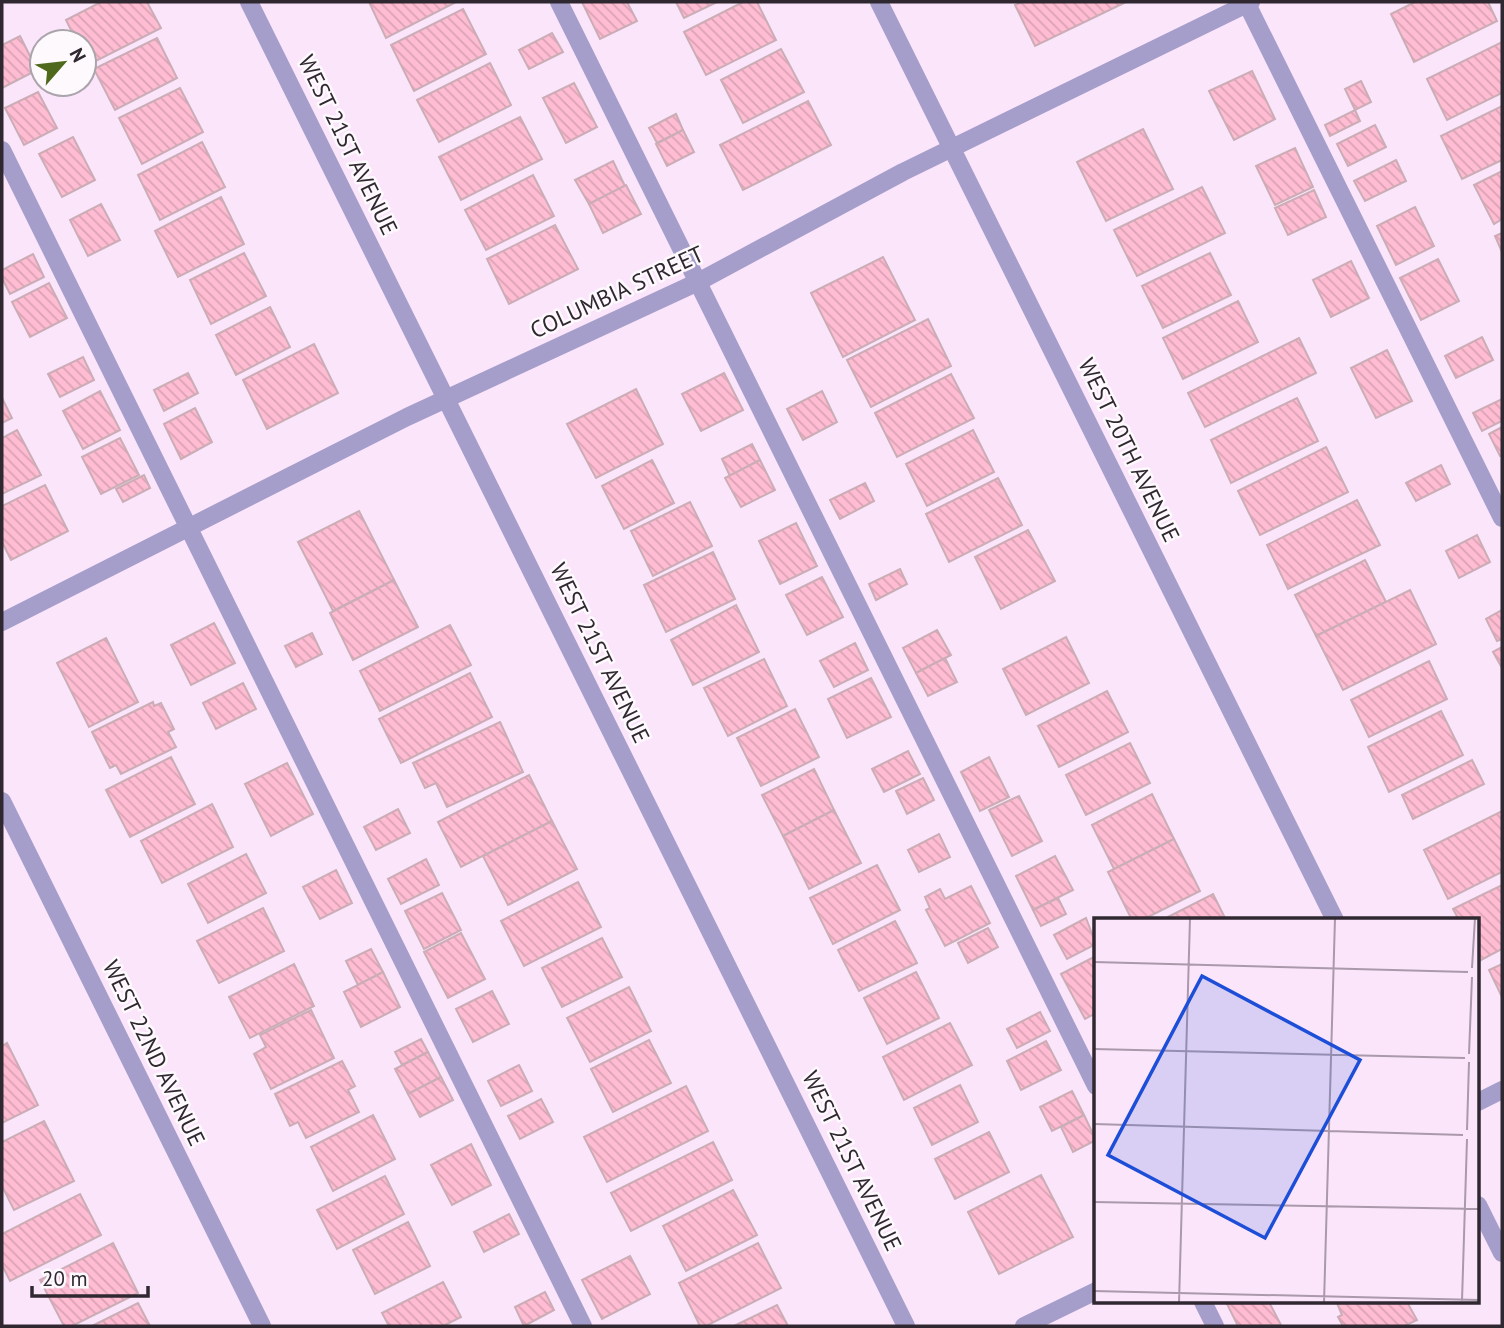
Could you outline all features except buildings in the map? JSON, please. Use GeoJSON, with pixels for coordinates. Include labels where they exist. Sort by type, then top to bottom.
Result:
{"type":"FeatureCollection","features":[{"type":"Feature","properties":{"kind":"street","name":"WEST 21ST AVENUE"},"geometry":{"type":"LineString","coordinates":[[249,2],[906,1326]]}},
{"type":"Feature","properties":{"kind":"street"},"geometry":{"type":"LineString","coordinates":[[559,2],[1094,1082]]}},
{"type":"Feature","properties":{"kind":"street","name":"WEST 20TH AVENUE"},"geometry":{"type":"LineString","coordinates":[[879,2],[1334,918]]}},
{"type":"Feature","properties":{"kind":"street","name":"COLUMBIA STREET"},"geometry":{"type":"LineString","coordinates":[[2,622],[447,398],[698,282],[952,148],[1248,3]]}},
{"type":"Feature","properties":{"kind":"street"},"geometry":{"type":"LineString","coordinates":[[1248,3],[1502,519]]}},
{"type":"Feature","properties":{"kind":"street"},"geometry":{"type":"LineString","coordinates":[[2,150],[583,1326]]}},
{"type":"Feature","properties":{"kind":"street","name":"WEST 22ND AVENUE"},"geometry":{"type":"LineString","coordinates":[[2,801],[262,1326]]}},
{"type":"Feature","properties":{"kind":"street"},"geometry":{"type":"LineString","coordinates":[[1480,1101],[1502,1090]]}},
{"type":"Feature","properties":{"kind":"street"},"geometry":{"type":"LineString","coordinates":[[1480,1209],[1502,1254]]}},
{"type":"Feature","properties":{"kind":"street"},"geometry":{"type":"LineString","coordinates":[[1024,1326],[1094,1291]]}},
{"type":"Feature","properties":{"kind":"street"},"geometry":{"type":"LineString","coordinates":[[1204,1304],[1215,1326]]}}]}
